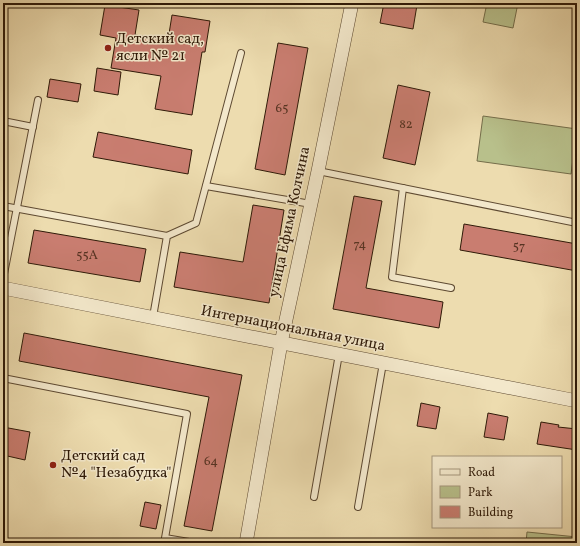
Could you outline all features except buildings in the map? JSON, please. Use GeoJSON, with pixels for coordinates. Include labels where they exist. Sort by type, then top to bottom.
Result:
{"type":"FeatureCollection","features":[{"type":"Feature","properties":{"kind":"street","name":"улица Ефима Колчина"},"geometry":{"type":"LineString","coordinates":[[246,543],[281,343],[352,3]]}},
{"type":"Feature","properties":{"kind":"street","name":"Интернациональная улица"},"geometry":{"type":"LineString","coordinates":[[3,288],[577,401]]}},
{"type":"Feature","properties":{"kind":"lane"},"geometry":{"type":"LineString","coordinates":[[3,206],[167,236],[196,223],[241,52]]}},
{"type":"Feature","properties":{"kind":"lane"},"geometry":{"type":"LineString","coordinates":[[3,279],[38,100]]}},
{"type":"Feature","properties":{"kind":"lane"},"geometry":{"type":"LineString","coordinates":[[3,121],[33,126]]}},
{"type":"Feature","properties":{"kind":"lane"},"geometry":{"type":"LineString","coordinates":[[318,171],[577,223]]}},
{"type":"Feature","properties":{"kind":"lane"},"geometry":{"type":"LineString","coordinates":[[206,186],[311,204]]}},
{"type":"Feature","properties":{"kind":"lane"},"geometry":{"type":"LineString","coordinates":[[403,188],[392,277],[451,288]]}},
{"type":"Feature","properties":{"kind":"lane"},"geometry":{"type":"LineString","coordinates":[[153,317],[167,236]]}},
{"type":"Feature","properties":{"kind":"lane"},"geometry":{"type":"LineString","coordinates":[[314,497],[338,354]]}},
{"type":"Feature","properties":{"kind":"lane"},"geometry":{"type":"LineString","coordinates":[[358,507],[383,363]]}},
{"type":"Feature","properties":{"kind":"lane"},"geometry":{"type":"LineString","coordinates":[[3,378],[187,414],[165,538],[195,543]]}},
{"type":"Feature","properties":{"kind":"green space"},"geometry":{"type":"Polygon","coordinates":[[[487,3],[518,3],[513,28],[483,22],[487,3]]]}},
{"type":"Feature","properties":{"kind":"green space"},"geometry":{"type":"Polygon","coordinates":[[[483,116],[577,129],[571,174],[477,161],[483,116]]]}},
{"type":"Feature","properties":{"kind":"green space"},"geometry":{"type":"Polygon","coordinates":[[[527,532],[577,537],[577,543],[526,543],[527,532]]]}},
{"type":"Feature","properties":{"kind":"place","name":"Детский сад, ясли № 21"},"geometry":{"type":"Point","coordinates":[108,48]}},
{"type":"Feature","properties":{"kind":"place","name":"Детский сад №4 \"Незабудка\""},"geometry":{"type":"Point","coordinates":[53,465]}}]}
